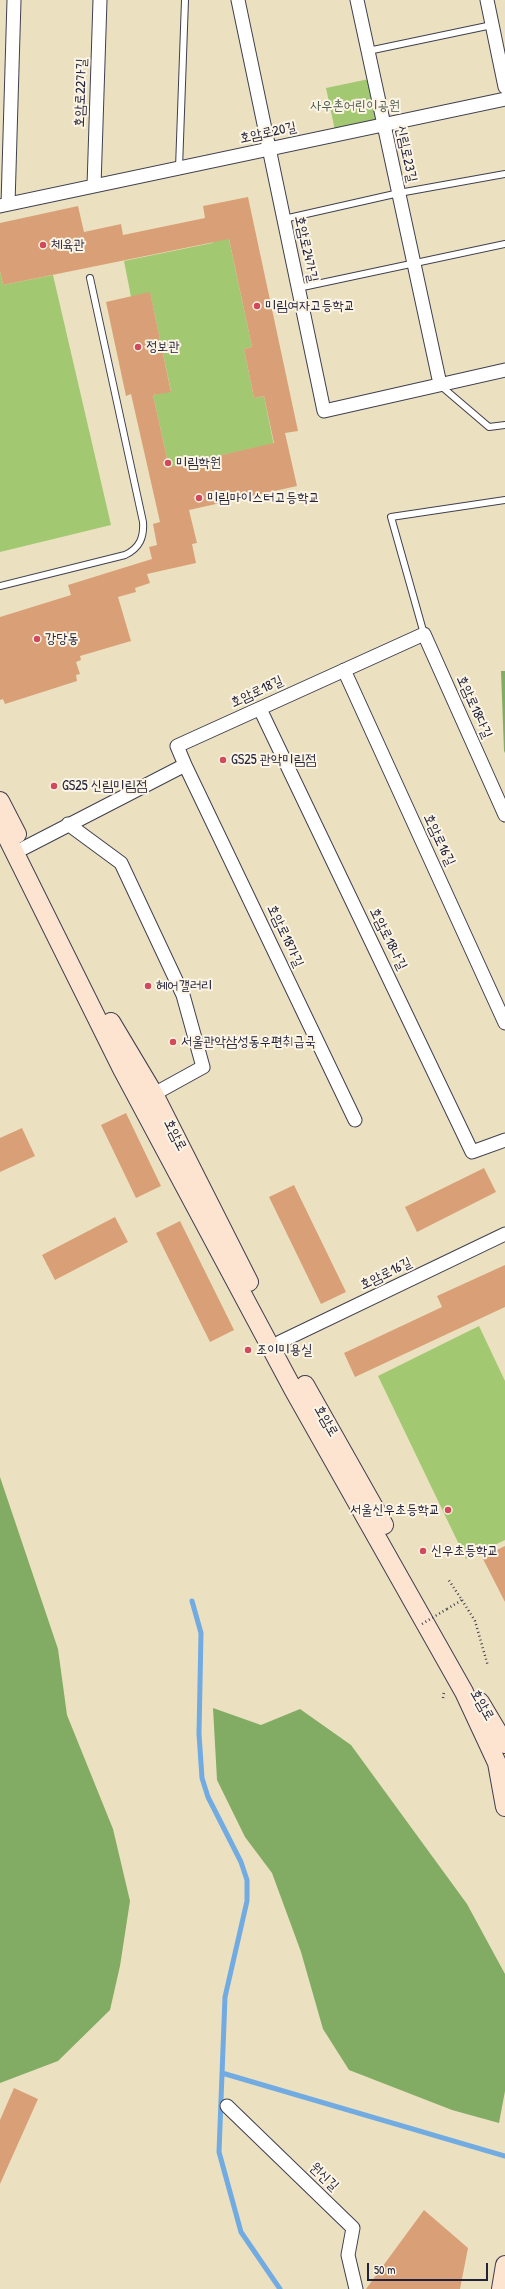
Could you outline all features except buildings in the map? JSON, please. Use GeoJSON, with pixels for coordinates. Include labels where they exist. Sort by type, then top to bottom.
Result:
{"type":"FeatureCollection","features":[{"type":"Feature","properties":{"kind":"main road","name":"호암로"},"geometry":{"type":"LineString","coordinates":[[0,801],[113,1025],[154,1094],[280,1342],[351,1465],[460,1667],[505,1744]]}},
{"type":"Feature","properties":{"kind":"main road"},"geometry":{"type":"LineString","coordinates":[[0,823],[126,1076],[293,1389],[501,1759],[505,1807]]}},
{"type":"Feature","properties":{"kind":"main road"},"geometry":{"type":"LineString","coordinates":[[501,2289],[505,2265]]}},
{"type":"Feature","properties":{"kind":"street"},"geometry":{"type":"LineString","coordinates":[[4,205],[14,0]]}},
{"type":"Feature","properties":{"kind":"street","name":"호암로22가길"},"geometry":{"type":"LineString","coordinates":[[94,186],[100,0]]}},
{"type":"Feature","properties":{"kind":"street","name":"호암로24가길"},"geometry":{"type":"LineString","coordinates":[[238,0],[324,411],[440,384]]}},
{"type":"Feature","properties":{"kind":"street","name":"신림로23길"},"geometry":{"type":"LineString","coordinates":[[357,0],[440,384]]}},
{"type":"Feature","properties":{"kind":"street"},"geometry":{"type":"LineString","coordinates":[[487,0],[505,87]]}},
{"type":"Feature","properties":{"kind":"street","name":"호암로20길"},"geometry":{"type":"LineString","coordinates":[[4,205],[505,99]]}},
{"type":"Feature","properties":{"kind":"street"},"geometry":{"type":"LineString","coordinates":[[440,384],[505,370]]}},
{"type":"Feature","properties":{"kind":"street","name":"호암로18길"},"geometry":{"type":"LineString","coordinates":[[185,765],[177,746],[424,634]]}},
{"type":"Feature","properties":{"kind":"street","name":"호암로18다길"},"geometry":{"type":"LineString","coordinates":[[424,634],[505,815]]}},
{"type":"Feature","properties":{"kind":"street","name":"호암로16길"},"geometry":{"type":"LineString","coordinates":[[344,670],[505,1023]]}},
{"type":"Feature","properties":{"kind":"street","name":"호암로18나길"},"geometry":{"type":"LineString","coordinates":[[260,708],[472,1152],[505,1140]]}},
{"type":"Feature","properties":{"kind":"street"},"geometry":{"type":"LineString","coordinates":[[24,848],[185,765]]}},
{"type":"Feature","properties":{"kind":"street","name":"호암로18가길"},"geometry":{"type":"LineString","coordinates":[[185,765],[355,1120]]}},
{"type":"Feature","properties":{"kind":"street"},"geometry":{"type":"LineString","coordinates":[[68,824],[121,864],[183,996],[203,1067],[154,1094]]}},
{"type":"Feature","properties":{"kind":"street","name":"호암로16길"},"geometry":{"type":"LineString","coordinates":[[280,1342],[505,1234]]}},
{"type":"Feature","properties":{"kind":"street","name":"원신길"},"geometry":{"type":"LineString","coordinates":[[227,2106],[354,2228],[348,2255],[356,2289]]}},
{"type":"Feature","properties":{"kind":"lane"},"geometry":{"type":"LineString","coordinates":[[179,168],[185,0]]}},
{"type":"Feature","properties":{"kind":"lane"},"geometry":{"type":"LineString","coordinates":[[368,50],[492,25]]}},
{"type":"Feature","properties":{"kind":"lane","name":"신림로23길"},"geometry":{"type":"LineString","coordinates":[[284,218],[398,194],[505,174]]}},
{"type":"Feature","properties":{"kind":"lane"},"geometry":{"type":"LineString","coordinates":[[298,288],[414,262],[505,244]]}},
{"type":"Feature","properties":{"kind":"lane"},"geometry":{"type":"LineString","coordinates":[[0,586],[125,555],[134,549],[142,537],[143,522],[90,278]]}},
{"type":"Feature","properties":{"kind":"lane"},"geometry":{"type":"LineString","coordinates":[[440,384],[489,427],[505,425]]}},
{"type":"Feature","properties":{"kind":"lane"},"geometry":{"type":"LineString","coordinates":[[424,634],[391,517],[505,500]]}},
{"type":"Feature","properties":{"kind":"path"},"geometry":{"type":"LineString","coordinates":[[448,1579],[475,1621],[488,1666]]}},
{"type":"Feature","properties":{"kind":"path"},"geometry":{"type":"LineString","coordinates":[[422,1624],[462,1600]]}},
{"type":"Feature","properties":{"kind":"green space","name":"사우촌어린이공원"},"geometry":{"type":"Polygon","coordinates":[[[374,78],[384,125],[336,135],[326,88],[374,78]]]}},
{"type":"Feature","properties":{"kind":"green space"},"geometry":{"type":"Polygon","coordinates":[[[227,230],[252,347],[244,349],[254,398],[264,396],[274,446],[254,448],[169,467],[153,395],[171,391],[150,293],[131,297],[124,261],[212,243],[227,230]]]}},
{"type":"Feature","properties":{"kind":"green space"},"geometry":{"type":"Polygon","coordinates":[[[0,271],[3,285],[53,275],[111,525],[0,552],[0,271]]]}},
{"type":"Feature","properties":{"kind":"green space"},"geometry":{"type":"Polygon","coordinates":[[[501,671],[505,671],[505,753],[504,751],[501,671]]]}},
{"type":"Feature","properties":{"kind":"green space"},"geometry":{"type":"Polygon","coordinates":[[[479,1326],[505,1381],[505,1540],[466,1559],[378,1376],[479,1326]]]}},
{"type":"Feature","properties":{"kind":"green space"},"geometry":{"type":"Polygon","coordinates":[[[0,1477],[58,1649],[67,1715],[113,1829],[130,1901],[120,1966],[110,2010],[58,2061],[0,2083],[0,1477]]]}},
{"type":"Feature","properties":{"kind":"green space"},"geometry":{"type":"Polygon","coordinates":[[[213,1708],[261,1725],[300,1709],[351,1745],[467,1904],[505,1974],[505,2091],[499,2123],[452,2110],[349,2070],[323,2029],[301,1952],[272,1873],[245,1837],[217,1780],[213,1708]]]}},
{"type":"Feature","properties":{"kind":"waterway"},"geometry":{"type":"LineString","coordinates":[[192,1601],[201,1633],[199,1734],[202,1778],[208,1797],[241,1862],[247,1880],[247,1901],[225,1997],[219,2152],[241,2232],[280,2289]]}},
{"type":"Feature","properties":{"kind":"waterway"},"geometry":{"type":"LineString","coordinates":[[222,2073],[505,2156]]}},
{"type":"Feature","properties":{"kind":"place","name":"체육관"},"geometry":{"type":"Point","coordinates":[43,245]}},
{"type":"Feature","properties":{"kind":"place","name":"미림여자고등학교"},"geometry":{"type":"Point","coordinates":[257,306]}},
{"type":"Feature","properties":{"kind":"place","name":"정보관"},"geometry":{"type":"Point","coordinates":[138,347]}},
{"type":"Feature","properties":{"kind":"place","name":"미림학원"},"geometry":{"type":"Point","coordinates":[168,463]}},
{"type":"Feature","properties":{"kind":"place","name":"미림마이스터고등학교"},"geometry":{"type":"Point","coordinates":[199,498]}},
{"type":"Feature","properties":{"kind":"place","name":"강당동"},"geometry":{"type":"Point","coordinates":[37,639]}},
{"type":"Feature","properties":{"kind":"place","name":"GS25 관악미림점"},"geometry":{"type":"Point","coordinates":[223,760]}},
{"type":"Feature","properties":{"kind":"place","name":"GS25 신림미림점"},"geometry":{"type":"Point","coordinates":[54,786]}},
{"type":"Feature","properties":{"kind":"place","name":"헤어갤러리"},"geometry":{"type":"Point","coordinates":[148,986]}},
{"type":"Feature","properties":{"kind":"place","name":"서울관악삼성동우편취급국"},"geometry":{"type":"Point","coordinates":[173,1042]}},
{"type":"Feature","properties":{"kind":"place","name":"조이미용실"},"geometry":{"type":"Point","coordinates":[248,1350]}},
{"type":"Feature","properties":{"kind":"place","name":"서울신우초등학교"},"geometry":{"type":"Point","coordinates":[448,1510]}},
{"type":"Feature","properties":{"kind":"place","name":"신우초등학교"},"geometry":{"type":"Point","coordinates":[423,1551]}}]}
